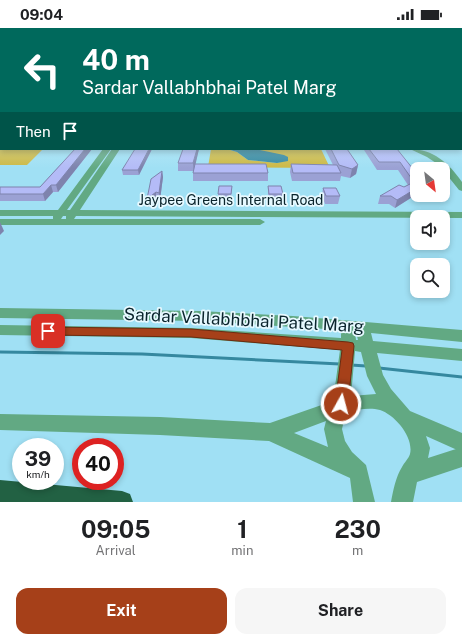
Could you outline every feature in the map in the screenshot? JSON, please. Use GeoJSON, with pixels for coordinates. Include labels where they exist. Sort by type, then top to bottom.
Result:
{"type":"FeatureCollection","features":[{"type":"Feature","properties":{"kind":"highway"},"geometry":{"type":"LineString","coordinates":[[0,491],[122,502]]}},
{"type":"Feature","properties":{"kind":"street"},"geometry":{"type":"LineString","coordinates":[[54,222],[106,150]]}},
{"type":"Feature","properties":{"kind":"street"},"geometry":{"type":"LineString","coordinates":[[68,222],[115,150]]}},
{"type":"Feature","properties":{"kind":"street"},"geometry":{"type":"LineString","coordinates":[[417,150],[429,154],[442,162],[462,188]]}},
{"type":"Feature","properties":{"kind":"street","name":"Jaypee Greens Internal Road"},"geometry":{"type":"LineString","coordinates":[[0,212],[462,216]]}},
{"type":"Feature","properties":{"kind":"street","name":"Jaypee Greens Internal Road"},"geometry":{"type":"LineString","coordinates":[[0,222],[410,223]]}},
{"type":"Feature","properties":{"kind":"street"},"geometry":{"type":"LineString","coordinates":[[450,223],[462,223]]}},
{"type":"Feature","properties":{"kind":"street","name":"Sardar Vallabhbhai Patel Marg"},"geometry":{"type":"LineString","coordinates":[[0,313],[200,316],[293,321],[462,336]]}},
{"type":"Feature","properties":{"kind":"street"},"geometry":{"type":"LineString","coordinates":[[355,327],[348,346],[341,404],[333,429],[336,444],[345,459],[359,472],[364,502]]}},
{"type":"Feature","properties":{"kind":"street"},"geometry":{"type":"LineString","coordinates":[[355,327],[367,346],[375,376],[386,394],[415,431],[420,447],[418,462],[409,474],[402,502]]}},
{"type":"Feature","properties":{"kind":"street","name":"Sardar Vallabhbhai Patel Marg"},"geometry":{"type":"LineString","coordinates":[[0,330],[191,333],[348,346],[367,346],[462,355]]}},
{"type":"Feature","properties":{"kind":"street"},"geometry":{"type":"LineString","coordinates":[[270,432],[302,422],[341,404],[357,401],[373,401],[389,406],[404,417],[462,442]]}},
{"type":"Feature","properties":{"kind":"street"},"geometry":{"type":"LineString","coordinates":[[0,422],[160,426],[270,432],[314,450],[359,472]]}},
{"type":"Feature","properties":{"kind":"street"},"geometry":{"type":"LineString","coordinates":[[409,474],[417,473],[462,456]]}},
{"type":"Feature","properties":{"kind":"shaded area"},"geometry":{"type":"Polygon","coordinates":[[[0,150],[42,150],[27,165],[0,165],[0,150]]]}},
{"type":"Feature","properties":{"kind":"shaded area"},"geometry":{"type":"Polygon","coordinates":[[[211,150],[230,150],[237,152],[248,160],[277,163],[287,160],[258,150],[321,150],[330,168],[208,167],[211,150]]]}},
{"type":"Feature","properties":{"kind":"water"},"geometry":{"type":"Polygon","coordinates":[[[230,150],[260,150],[284,155],[288,157],[288,161],[277,163],[248,160],[237,152],[230,150]]]}},
{"type":"Feature","properties":{"kind":"building"},"geometry":{"type":"Polygon","coordinates":[[[74,150],[84,150],[56,185],[51,185],[43,194],[0,194],[0,187],[40,187],[74,150]]]}},
{"type":"Feature","properties":{"kind":"building"},"geometry":{"type":"Polygon","coordinates":[[[134,150],[148,150],[138,170],[122,170],[134,150]]]}},
{"type":"Feature","properties":{"kind":"building"},"geometry":{"type":"Polygon","coordinates":[[[183,150],[197,150],[193,163],[178,163],[183,150]]]}},
{"type":"Feature","properties":{"kind":"building"},"geometry":{"type":"Polygon","coordinates":[[[332,150],[348,150],[358,165],[352,169],[339,165],[332,150]]]}},
{"type":"Feature","properties":{"kind":"building"},"geometry":{"type":"Polygon","coordinates":[[[370,150],[398,150],[410,165],[410,176],[400,162],[379,162],[370,150]]]}},
{"type":"Feature","properties":{"kind":"building"},"geometry":{"type":"Polygon","coordinates":[[[195,164],[266,164],[268,173],[193,173],[195,164]]]}},
{"type":"Feature","properties":{"kind":"building"},"geometry":{"type":"Polygon","coordinates":[[[291,164],[337,165],[341,173],[293,173],[291,164]]]}},
{"type":"Feature","properties":{"kind":"building"},"geometry":{"type":"Polygon","coordinates":[[[162,171],[159,193],[156,192],[147,199],[151,179],[162,171]]]}},
{"type":"Feature","properties":{"kind":"building"},"geometry":{"type":"Polygon","coordinates":[[[410,184],[410,192],[397,200],[391,196],[380,196],[399,185],[404,187],[410,184]]]}},
{"type":"Feature","properties":{"kind":"building"},"geometry":{"type":"Polygon","coordinates":[[[219,186],[232,186],[231,194],[218,194],[219,186]]]}},
{"type":"Feature","properties":{"kind":"building"},"geometry":{"type":"Polygon","coordinates":[[[268,186],[281,186],[283,194],[269,194],[268,186]]]}},
{"type":"Feature","properties":{"kind":"building"},"geometry":{"type":"Polygon","coordinates":[[[323,188],[336,188],[340,196],[326,196],[323,188]]]}},
{"type":"Feature","properties":{"kind":"waterway"},"geometry":{"type":"LineString","coordinates":[[0,352],[142,354],[340,364]]}},
{"type":"Feature","properties":{"kind":"waterway"},"geometry":{"type":"LineString","coordinates":[[351,365],[366,366]]}},
{"type":"Feature","properties":{"kind":"waterway"},"geometry":{"type":"LineString","coordinates":[[379,368],[462,377]]}},
{"type":"Feature","properties":{"kind":"route"},"geometry":{"type":"LineString","coordinates":[[48,331],[191,333],[348,346],[341,404]]}}]}
